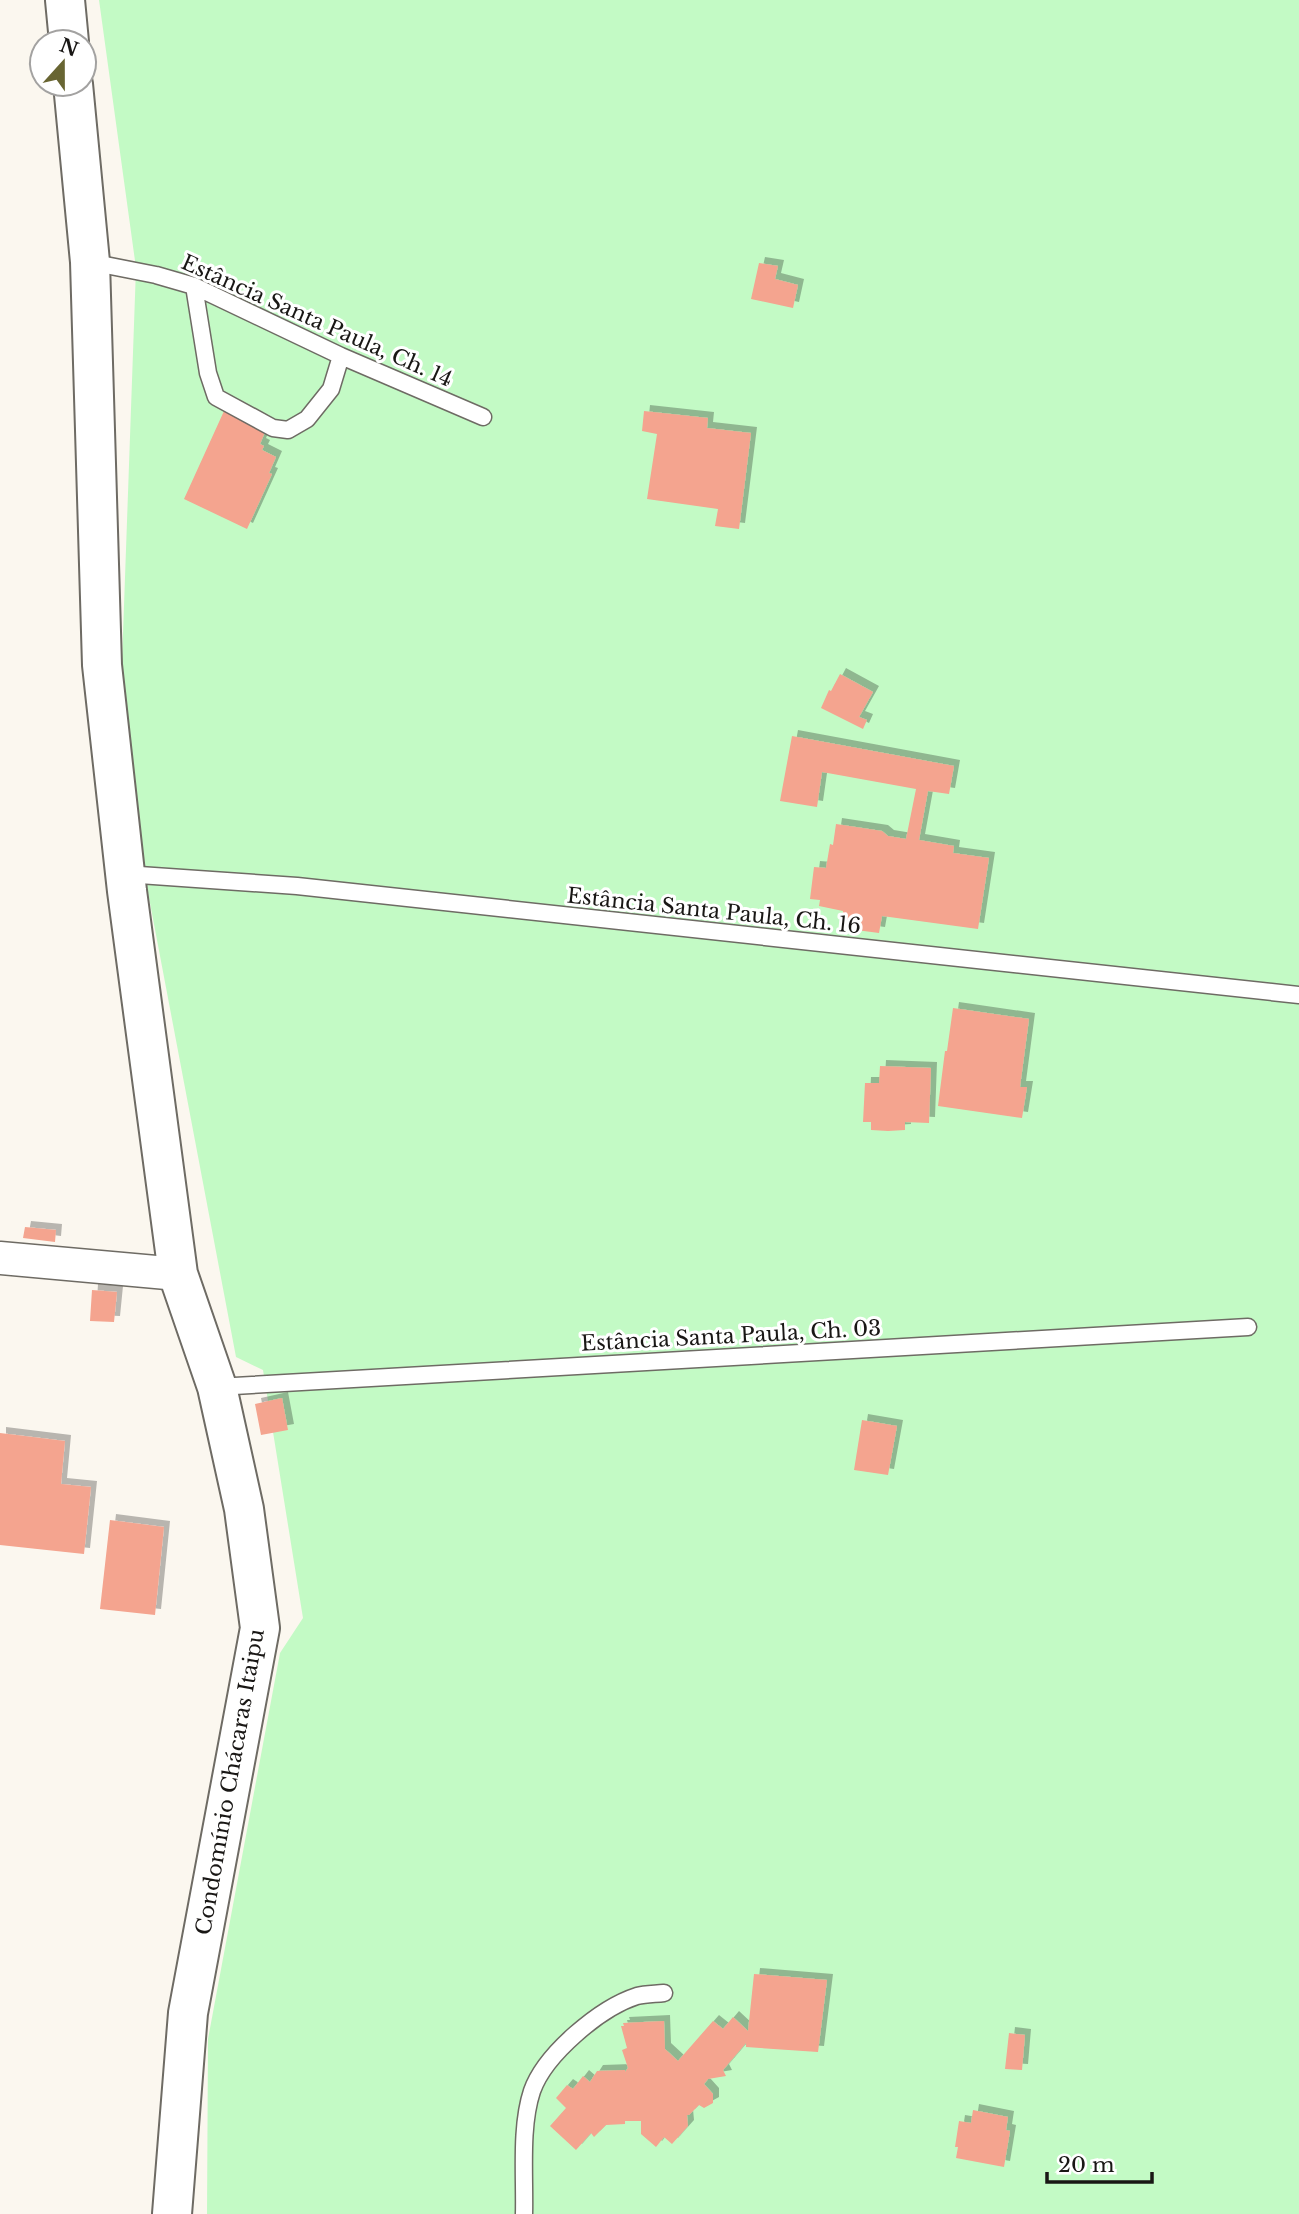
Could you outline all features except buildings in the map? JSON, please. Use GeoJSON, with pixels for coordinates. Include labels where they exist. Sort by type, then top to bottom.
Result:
{"type":"FeatureCollection","features":[{"type":"Feature","properties":{"kind":"street"},"geometry":{"type":"LineString","coordinates":[[65,0],[68,28]]}},
{"type":"Feature","properties":{"kind":"street","name":"Condomínio Chácaras Itaipu"},"geometry":{"type":"LineString","coordinates":[[74,98],[90,262],[102,665],[125,874],[178,1274],[217,1387],[244,1509],[260,1628],[188,2013],[172,2214]]}},
{"type":"Feature","properties":{"kind":"street"},"geometry":{"type":"LineString","coordinates":[[0,1258],[178,1274]]}},
{"type":"Feature","properties":{"kind":"lane","name":"Estância Santa Paula, Ch. 14"},"geometry":{"type":"LineString","coordinates":[[90,262],[156,275],[194,286],[341,356],[484,417]]}},
{"type":"Feature","properties":{"kind":"lane"},"geometry":{"type":"LineString","coordinates":[[194,286],[208,373],[216,397],[273,428],[288,430],[307,419],[331,389],[341,356]]}},
{"type":"Feature","properties":{"kind":"lane","name":"Estância Santa Paula, Ch. 16"},"geometry":{"type":"LineString","coordinates":[[125,874],[297,886],[1299,995]]}},
{"type":"Feature","properties":{"kind":"lane","name":"Estância Santa Paula, Ch. 03"},"geometry":{"type":"LineString","coordinates":[[217,1387],[1248,1327]]}},
{"type":"Feature","properties":{"kind":"lane"},"geometry":{"type":"LineString","coordinates":[[524,2214],[525,2132],[532,2091],[552,2058],[610,2009],[638,1996],[664,1993]]}},
{"type":"Feature","properties":{"kind":"green space"},"geometry":{"type":"Polygon","coordinates":[[[99,0],[1299,0],[1299,2214],[207,2214],[208,2039],[280,1653],[303,1618],[263,1370],[236,1357],[139,845],[121,690],[136,268],[99,0]]]}}]}
